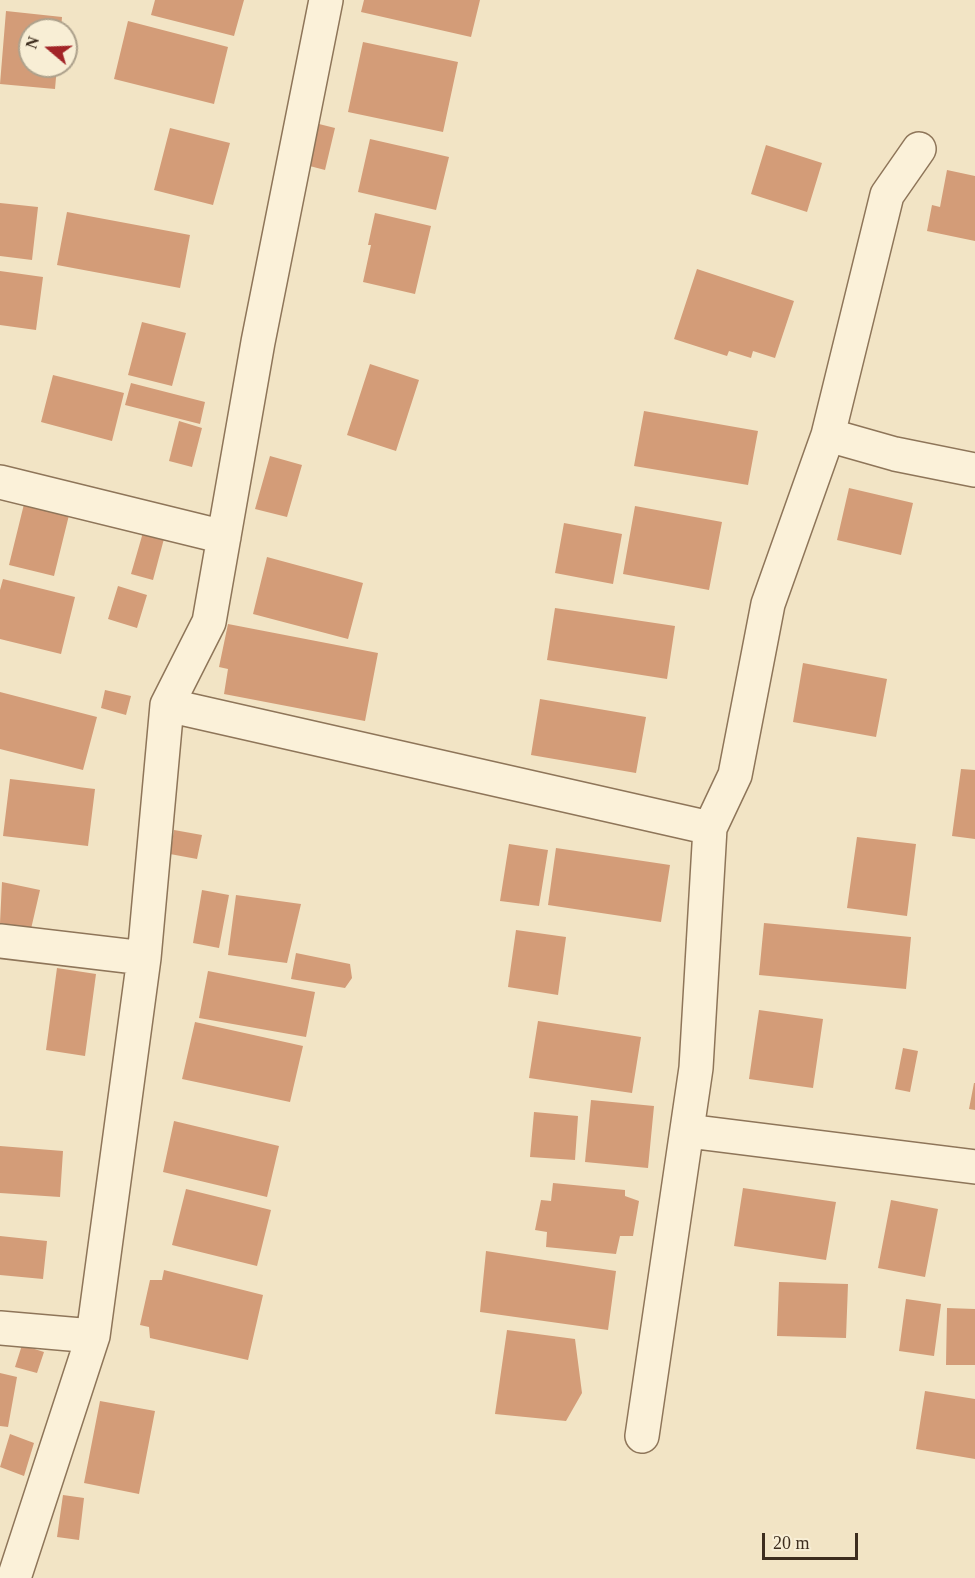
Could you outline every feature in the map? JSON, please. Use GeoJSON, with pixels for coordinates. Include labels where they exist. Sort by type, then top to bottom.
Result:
{"type":"FeatureCollection","features":[{"type":"Feature","properties":{"kind":"street"},"geometry":{"type":"LineString","coordinates":[[14,1578],[93,1336],[144,958],[167,705],[209,622],[258,342],[326,0]]}},
{"type":"Feature","properties":{"kind":"street"},"geometry":{"type":"LineString","coordinates":[[642,1436],[696,1068],[710,828],[735,775],[768,604],[828,435],[886,195],[919,148]]}},
{"type":"Feature","properties":{"kind":"street"},"geometry":{"type":"LineString","coordinates":[[828,435],[895,454],[975,470]]}},
{"type":"Feature","properties":{"kind":"street"},"geometry":{"type":"LineString","coordinates":[[0,482],[224,537]]}},
{"type":"Feature","properties":{"kind":"street"},"geometry":{"type":"LineString","coordinates":[[167,705],[710,828]]}},
{"type":"Feature","properties":{"kind":"street"},"geometry":{"type":"LineString","coordinates":[[0,941],[144,958]]}},
{"type":"Feature","properties":{"kind":"street"},"geometry":{"type":"LineString","coordinates":[[688,1131],[975,1167]]}},
{"type":"Feature","properties":{"kind":"street"},"geometry":{"type":"LineString","coordinates":[[0,1328],[93,1336]]}},
{"type":"Feature","properties":{"kind":"building"},"geometry":{"type":"Polygon","coordinates":[[[155,0],[244,0],[234,36],[151,15],[155,0]]]}},
{"type":"Feature","properties":{"kind":"building"},"geometry":{"type":"Polygon","coordinates":[[[364,0],[480,0],[471,37],[361,12],[364,0]]]}},
{"type":"Feature","properties":{"kind":"building"},"geometry":{"type":"Polygon","coordinates":[[[6,11],[62,17],[18,18],[18,78],[56,78],[55,89],[0,84],[6,11]]]}},
{"type":"Feature","properties":{"kind":"building"},"geometry":{"type":"Polygon","coordinates":[[[128,21],[228,47],[214,104],[114,79],[128,21]]]}},
{"type":"Feature","properties":{"kind":"building"},"geometry":{"type":"Polygon","coordinates":[[[363,42],[458,62],[443,132],[348,112],[363,42]]]}},
{"type":"Feature","properties":{"kind":"building"},"geometry":{"type":"Polygon","coordinates":[[[311,122],[335,128],[325,170],[302,164],[311,122]]]}},
{"type":"Feature","properties":{"kind":"building"},"geometry":{"type":"Polygon","coordinates":[[[170,128],[230,143],[213,205],[154,190],[170,128]]]}},
{"type":"Feature","properties":{"kind":"building"},"geometry":{"type":"Polygon","coordinates":[[[370,139],[449,157],[436,210],[358,192],[370,139]]]}},
{"type":"Feature","properties":{"kind":"building"},"geometry":{"type":"Polygon","coordinates":[[[766,145],[822,163],[807,212],[751,194],[766,145]]]}},
{"type":"Feature","properties":{"kind":"building"},"geometry":{"type":"Polygon","coordinates":[[[947,170],[975,176],[975,241],[927,231],[932,205],[940,207],[947,170]]]}},
{"type":"Feature","properties":{"kind":"building"},"geometry":{"type":"Polygon","coordinates":[[[0,203],[38,207],[32,260],[0,256],[0,203]]]}},
{"type":"Feature","properties":{"kind":"building"},"geometry":{"type":"Polygon","coordinates":[[[67,212],[190,235],[180,288],[57,265],[67,212]]]}},
{"type":"Feature","properties":{"kind":"building"},"geometry":{"type":"Polygon","coordinates":[[[375,213],[431,226],[415,294],[363,282],[375,213]]]}},
{"type":"Feature","properties":{"kind":"building"},"geometry":{"type":"Polygon","coordinates":[[[697,269],[794,301],[775,358],[753,351],[751,358],[729,351],[727,356],[674,339],[697,269]]]}},
{"type":"Feature","properties":{"kind":"building"},"geometry":{"type":"Polygon","coordinates":[[[0,271],[43,277],[36,330],[0,325],[0,271]]]}},
{"type":"Feature","properties":{"kind":"building"},"geometry":{"type":"Polygon","coordinates":[[[142,322],[186,333],[172,386],[128,375],[142,322]]]}},
{"type":"Feature","properties":{"kind":"building"},"geometry":{"type":"Polygon","coordinates":[[[370,364],[419,380],[396,451],[347,435],[370,364]]]}},
{"type":"Feature","properties":{"kind":"building"},"geometry":{"type":"Polygon","coordinates":[[[53,375],[124,393],[112,441],[41,422],[53,375]]]}},
{"type":"Feature","properties":{"kind":"building"},"geometry":{"type":"Polygon","coordinates":[[[131,383],[205,402],[200,424],[125,405],[131,383]]]}},
{"type":"Feature","properties":{"kind":"building"},"geometry":{"type":"Polygon","coordinates":[[[644,411],[758,431],[748,485],[634,466],[644,411]]]}},
{"type":"Feature","properties":{"kind":"building"},"geometry":{"type":"Polygon","coordinates":[[[179,421],[202,428],[192,467],[169,461],[179,421]]]}},
{"type":"Feature","properties":{"kind":"building"},"geometry":{"type":"Polygon","coordinates":[[[270,456],[302,465],[287,517],[255,509],[270,456]]]}},
{"type":"Feature","properties":{"kind":"building"},"geometry":{"type":"Polygon","coordinates":[[[849,488],[913,503],[901,555],[837,540],[849,488]]]}},
{"type":"Feature","properties":{"kind":"building"},"geometry":{"type":"Polygon","coordinates":[[[25,500],[70,511],[54,576],[9,565],[25,500]]]}},
{"type":"Feature","properties":{"kind":"building"},"geometry":{"type":"Polygon","coordinates":[[[635,506],[722,522],[709,590],[623,574],[635,506]]]}},
{"type":"Feature","properties":{"kind":"building"},"geometry":{"type":"Polygon","coordinates":[[[564,523],[622,534],[613,584],[555,573],[564,523]]]}},
{"type":"Feature","properties":{"kind":"building"},"geometry":{"type":"Polygon","coordinates":[[[144,529],[165,535],[153,580],[131,574],[144,529]]]}},
{"type":"Feature","properties":{"kind":"building"},"geometry":{"type":"Polygon","coordinates":[[[267,557],[363,583],[348,639],[253,614],[267,557]]]}},
{"type":"Feature","properties":{"kind":"building"},"geometry":{"type":"Polygon","coordinates":[[[3,579],[75,597],[61,654],[0,639],[0,590],[3,579]]]}},
{"type":"Feature","properties":{"kind":"building"},"geometry":{"type":"Polygon","coordinates":[[[118,586],[147,595],[137,628],[108,619],[118,586]]]}},
{"type":"Feature","properties":{"kind":"building"},"geometry":{"type":"Polygon","coordinates":[[[555,608],[675,626],[667,679],[547,660],[555,608]]]}},
{"type":"Feature","properties":{"kind":"building"},"geometry":{"type":"Polygon","coordinates":[[[228,624],[378,653],[365,721],[224,694],[228,669],[219,667],[228,624]]]}},
{"type":"Feature","properties":{"kind":"building"},"geometry":{"type":"Polygon","coordinates":[[[803,663],[887,679],[876,737],[793,722],[803,663]]]}},
{"type":"Feature","properties":{"kind":"building"},"geometry":{"type":"Polygon","coordinates":[[[105,690],[131,696],[126,715],[101,708],[105,690]]]}},
{"type":"Feature","properties":{"kind":"building"},"geometry":{"type":"Polygon","coordinates":[[[0,692],[97,717],[83,770],[0,749],[0,692]]]}},
{"type":"Feature","properties":{"kind":"building"},"geometry":{"type":"Polygon","coordinates":[[[540,699],[646,717],[636,773],[531,755],[540,699]]]}},
{"type":"Feature","properties":{"kind":"building"},"geometry":{"type":"Polygon","coordinates":[[[961,769],[975,770],[975,839],[952,836],[961,769]]]}},
{"type":"Feature","properties":{"kind":"building"},"geometry":{"type":"Polygon","coordinates":[[[10,779],[95,789],[88,846],[3,836],[10,779]]]}},
{"type":"Feature","properties":{"kind":"building"},"geometry":{"type":"Polygon","coordinates":[[[174,830],[202,835],[197,859],[170,854],[174,830]]]}},
{"type":"Feature","properties":{"kind":"building"},"geometry":{"type":"Polygon","coordinates":[[[857,837],[916,844],[907,916],[847,908],[857,837]]]}},
{"type":"Feature","properties":{"kind":"building"},"geometry":{"type":"Polygon","coordinates":[[[509,844],[548,850],[539,906],[500,901],[509,844]]]}},
{"type":"Feature","properties":{"kind":"building"},"geometry":{"type":"Polygon","coordinates":[[[556,848],[670,865],[661,922],[548,905],[556,848]]]}},
{"type":"Feature","properties":{"kind":"building"},"geometry":{"type":"Polygon","coordinates":[[[2,882],[40,890],[31,929],[0,923],[2,882]]]}},
{"type":"Feature","properties":{"kind":"building"},"geometry":{"type":"Polygon","coordinates":[[[202,890],[229,895],[219,948],[193,943],[202,890]]]}},
{"type":"Feature","properties":{"kind":"building"},"geometry":{"type":"Polygon","coordinates":[[[236,895],[301,904],[287,963],[228,955],[236,895]]]}},
{"type":"Feature","properties":{"kind":"building"},"geometry":{"type":"Polygon","coordinates":[[[764,923],[911,937],[906,989],[759,975],[764,923]]]}},
{"type":"Feature","properties":{"kind":"building"},"geometry":{"type":"Polygon","coordinates":[[[516,930],[566,937],[558,995],[508,987],[516,930]]]}},
{"type":"Feature","properties":{"kind":"building"},"geometry":{"type":"Polygon","coordinates":[[[296,953],[350,964],[352,978],[345,988],[291,979],[296,953]]]}},
{"type":"Feature","properties":{"kind":"building"},"geometry":{"type":"Polygon","coordinates":[[[57,968],[96,974],[85,1056],[46,1050],[57,968]]]}},
{"type":"Feature","properties":{"kind":"building"},"geometry":{"type":"Polygon","coordinates":[[[208,971],[315,992],[306,1037],[199,1018],[208,971]]]}},
{"type":"Feature","properties":{"kind":"building"},"geometry":{"type":"Polygon","coordinates":[[[759,1010],[823,1019],[813,1088],[749,1079],[759,1010]]]}},
{"type":"Feature","properties":{"kind":"building"},"geometry":{"type":"Polygon","coordinates":[[[538,1021],[641,1037],[632,1093],[529,1078],[538,1021]]]}},
{"type":"Feature","properties":{"kind":"building"},"geometry":{"type":"Polygon","coordinates":[[[195,1022],[303,1046],[290,1102],[182,1079],[195,1022]]]}},
{"type":"Feature","properties":{"kind":"building"},"geometry":{"type":"Polygon","coordinates":[[[903,1048],[918,1051],[910,1092],[895,1089],[903,1048]]]}},
{"type":"Feature","properties":{"kind":"building"},"geometry":{"type":"Polygon","coordinates":[[[975,1083],[975,1110],[969,1109],[975,1083]]]}},
{"type":"Feature","properties":{"kind":"building"},"geometry":{"type":"Polygon","coordinates":[[[591,1100],[654,1106],[648,1168],[585,1162],[591,1100]]]}},
{"type":"Feature","properties":{"kind":"building"},"geometry":{"type":"Polygon","coordinates":[[[534,1112],[578,1116],[575,1160],[530,1157],[534,1112]]]}},
{"type":"Feature","properties":{"kind":"building"},"geometry":{"type":"Polygon","coordinates":[[[174,1121],[279,1146],[267,1197],[163,1172],[174,1121]]]}},
{"type":"Feature","properties":{"kind":"building"},"geometry":{"type":"Polygon","coordinates":[[[0,1146],[63,1151],[60,1197],[0,1193],[0,1146]]]}},
{"type":"Feature","properties":{"kind":"building"},"geometry":{"type":"Polygon","coordinates":[[[553,1183],[625,1190],[625,1196],[639,1201],[633,1236],[620,1236],[616,1254],[546,1247],[547,1232],[535,1230],[541,1200],[551,1201],[553,1183]]]}},
{"type":"Feature","properties":{"kind":"building"},"geometry":{"type":"Polygon","coordinates":[[[743,1188],[836,1202],[826,1260],[734,1246],[743,1188]]]}},
{"type":"Feature","properties":{"kind":"building"},"geometry":{"type":"Polygon","coordinates":[[[186,1189],[271,1210],[257,1266],[172,1245],[186,1189]]]}},
{"type":"Feature","properties":{"kind":"building"},"geometry":{"type":"Polygon","coordinates":[[[891,1200],[938,1209],[925,1277],[878,1268],[891,1200]]]}},
{"type":"Feature","properties":{"kind":"building"},"geometry":{"type":"Polygon","coordinates":[[[0,1236],[47,1241],[43,1279],[0,1275],[0,1236]]]}},
{"type":"Feature","properties":{"kind":"building"},"geometry":{"type":"Polygon","coordinates":[[[486,1251],[616,1271],[608,1330],[480,1312],[486,1251]]]}},
{"type":"Feature","properties":{"kind":"building"},"geometry":{"type":"Polygon","coordinates":[[[164,1270],[263,1295],[248,1360],[150,1338],[149,1327],[140,1325],[150,1280],[162,1280],[164,1270]]]}},
{"type":"Feature","properties":{"kind":"building"},"geometry":{"type":"Polygon","coordinates":[[[779,1282],[848,1284],[846,1338],[777,1336],[779,1282]]]}},
{"type":"Feature","properties":{"kind":"building"},"geometry":{"type":"Polygon","coordinates":[[[906,1299],[941,1304],[934,1356],[899,1351],[906,1299]]]}},
{"type":"Feature","properties":{"kind":"building"},"geometry":{"type":"Polygon","coordinates":[[[947,1308],[975,1309],[975,1365],[946,1365],[947,1308]]]}},
{"type":"Feature","properties":{"kind":"building"},"geometry":{"type":"Polygon","coordinates":[[[507,1330],[575,1339],[582,1393],[566,1421],[495,1414],[507,1330]]]}},
{"type":"Feature","properties":{"kind":"building"},"geometry":{"type":"Polygon","coordinates":[[[22,1345],[44,1352],[37,1373],[15,1367],[22,1345]]]}},
{"type":"Feature","properties":{"kind":"building"},"geometry":{"type":"Polygon","coordinates":[[[0,1373],[17,1377],[8,1427],[0,1426],[0,1373]]]}},
{"type":"Feature","properties":{"kind":"building"},"geometry":{"type":"Polygon","coordinates":[[[925,1391],[975,1399],[975,1459],[916,1449],[925,1391]]]}},
{"type":"Feature","properties":{"kind":"building"},"geometry":{"type":"Polygon","coordinates":[[[100,1401],[155,1411],[139,1494],[84,1483],[100,1401]]]}},
{"type":"Feature","properties":{"kind":"building"},"geometry":{"type":"Polygon","coordinates":[[[10,1434],[34,1443],[24,1476],[0,1467],[10,1434]]]}},
{"type":"Feature","properties":{"kind":"building"},"geometry":{"type":"Polygon","coordinates":[[[63,1495],[84,1498],[79,1540],[57,1537],[63,1495]]]}}]}
